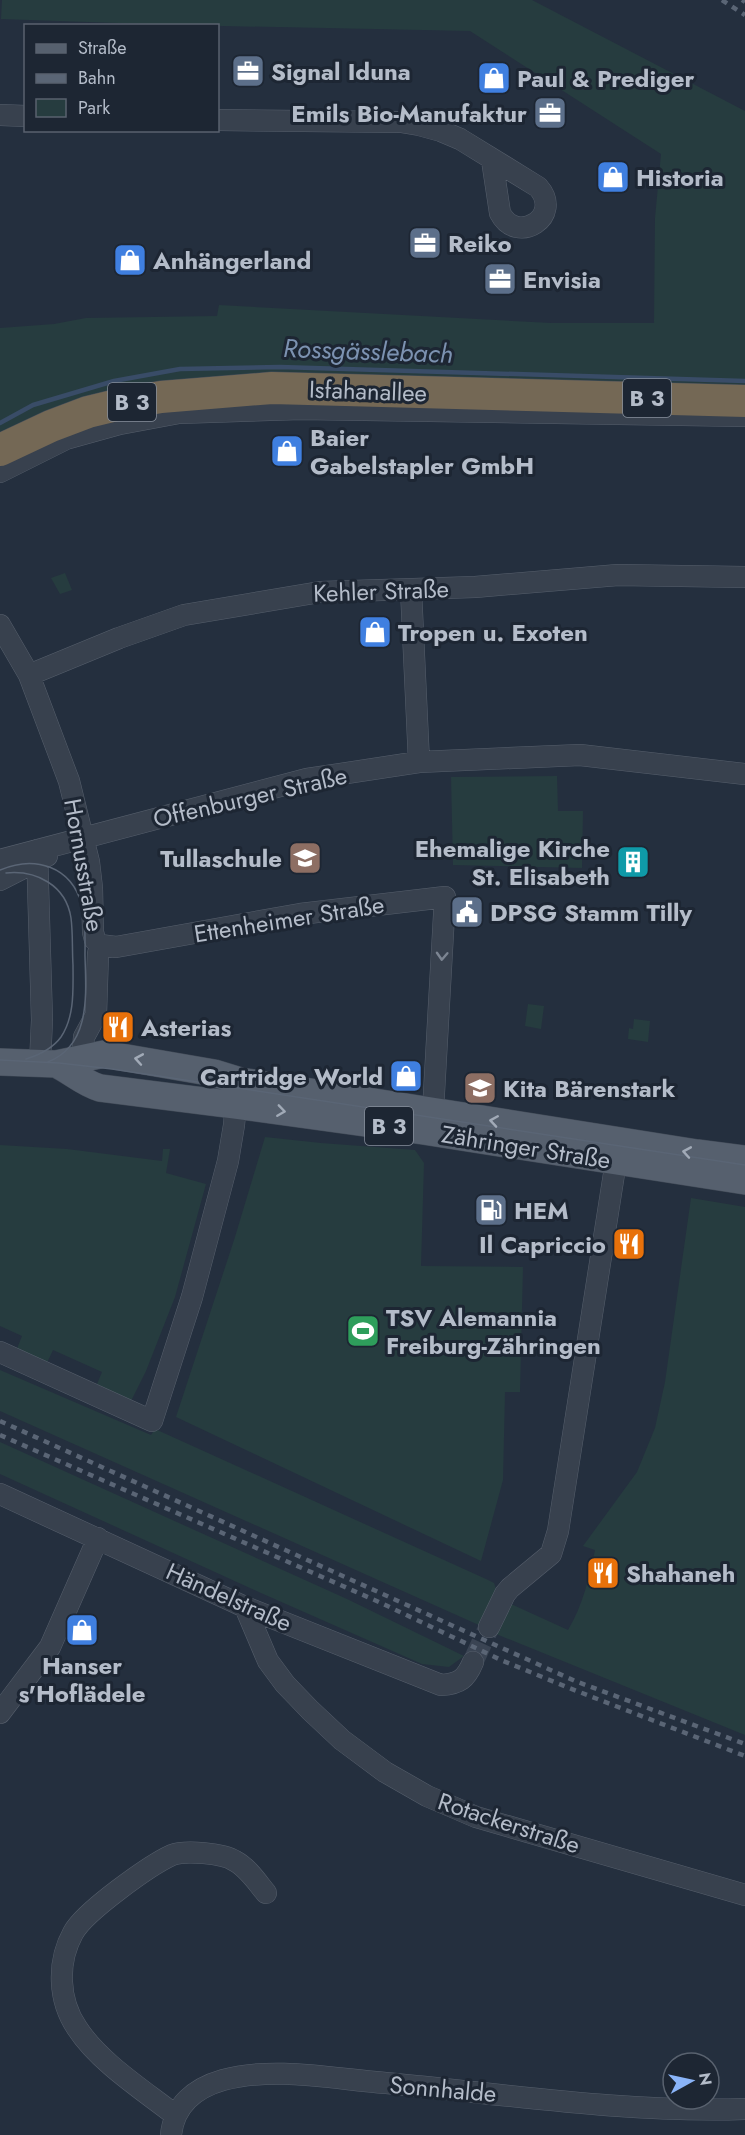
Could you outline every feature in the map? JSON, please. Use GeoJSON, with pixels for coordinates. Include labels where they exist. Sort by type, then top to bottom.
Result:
{"type":"FeatureCollection","features":[{"type":"Feature","properties":{"kind":"highway","name":"Isfahanallee"},"geometry":{"type":"LineString","coordinates":[[0,450],[51,426],[88,412],[121,404],[161,397],[272,388],[745,400]]}},
{"type":"Feature","properties":{"kind":"main road","name":"Zähringer Straße"},"geometry":{"type":"LineString","coordinates":[[0,1062],[68,1061],[100,1088],[238,1093],[433,1111],[745,1159]]}},
{"type":"Feature","properties":{"kind":"main road","name":"Zähringer Straße"},"geometry":{"type":"LineString","coordinates":[[238,1093],[616,1161],[745,1181]]}},
{"type":"Feature","properties":{"kind":"street"},"geometry":{"type":"LineString","coordinates":[[0,116],[24,116]]}},
{"type":"Feature","properties":{"kind":"street"},"geometry":{"type":"LineString","coordinates":[[219,120],[401,122],[441,131],[460,139],[492,160]]}},
{"type":"Feature","properties":{"kind":"street"},"geometry":{"type":"LineString","coordinates":[[0,472],[66,439],[120,424],[179,413],[301,409],[745,416]]}},
{"type":"Feature","properties":{"kind":"street","name":"Kehler Straße"},"geometry":{"type":"LineString","coordinates":[[29,675],[118,638],[184,615],[320,592],[475,587],[618,575],[745,577]]}},
{"type":"Feature","properties":{"kind":"street"},"geometry":{"type":"LineString","coordinates":[[411,590],[419,762]]}},
{"type":"Feature","properties":{"kind":"street","name":"Hornusstraße"},"geometry":{"type":"LineString","coordinates":[[0,625],[29,675],[69,781],[89,862],[93,932],[95,940],[100,945],[96,1015],[68,1061],[42,1020],[38,855]]}},
{"type":"Feature","properties":{"kind":"street","name":"Offenburger Straße"},"geometry":{"type":"LineString","coordinates":[[0,880],[38,855],[82,838],[307,779],[419,762],[580,755],[745,774]]}},
{"type":"Feature","properties":{"kind":"street","name":"Offenburger Straße"},"geometry":{"type":"LineString","coordinates":[[0,860],[38,855]]}},
{"type":"Feature","properties":{"kind":"street","name":"Ettenheimer Straße"},"geometry":{"type":"LineString","coordinates":[[100,945],[116,947],[300,914],[445,897],[433,1111]]}},
{"type":"Feature","properties":{"kind":"street"},"geometry":{"type":"LineString","coordinates":[[0,1352],[152,1421],[195,1287],[228,1161],[238,1093]]}},
{"type":"Feature","properties":{"kind":"street"},"geometry":{"type":"LineString","coordinates":[[489,1627],[510,1588],[551,1554],[558,1531],[616,1161]]}},
{"type":"Feature","properties":{"kind":"street","name":"Händelstraße"},"geometry":{"type":"LineString","coordinates":[[0,1494],[245,1607],[441,1685],[455,1684],[467,1671]]}},
{"type":"Feature","properties":{"kind":"street"},"geometry":{"type":"LineString","coordinates":[[0,1713],[50,1647],[98,1538]]}},
{"type":"Feature","properties":{"kind":"street","name":"Rotackerstraße"},"geometry":{"type":"LineString","coordinates":[[245,1607],[268,1661],[285,1684],[342,1740],[385,1772],[427,1796],[476,1816],[745,1895]]}},
{"type":"Feature","properties":{"kind":"street"},"geometry":{"type":"LineString","coordinates":[[173,2125],[96,2051],[76,2027],[64,1997],[62,1965],[66,1948],[74,1931],[87,1914],[137,1877],[174,1855],[197,1853],[234,1860],[266,1893]]}},
{"type":"Feature","properties":{"kind":"street","name":"Sonnhalde"},"geometry":{"type":"LineString","coordinates":[[173,2125],[186,2099],[201,2088],[244,2076],[278,2074],[589,2104],[706,2110],[745,2109]]}},
{"type":"Feature","properties":{"kind":"green space"},"geometry":{"type":"Polygon","coordinates":[[[2,0],[532,0],[745,111],[745,392],[238,380],[0,437],[0,328],[54,324],[86,318],[217,316],[219,305],[551,323],[654,323],[655,218],[661,154],[470,31],[1,19],[2,0]]]}},
{"type":"Feature","properties":{"kind":"green space"},"geometry":{"type":"Polygon","coordinates":[[[65,573],[72,590],[60,594],[51,578],[65,573]]]}},
{"type":"Feature","properties":{"kind":"green space"},"geometry":{"type":"Polygon","coordinates":[[[557,776],[558,811],[583,811],[582,868],[453,865],[451,777],[557,776]]]}},
{"type":"Feature","properties":{"kind":"green space"},"geometry":{"type":"Polygon","coordinates":[[[528,1004],[544,1006],[541,1029],[525,1026],[528,1004]]]}},
{"type":"Feature","properties":{"kind":"green space"},"geometry":{"type":"Polygon","coordinates":[[[634,1019],[650,1021],[648,1042],[628,1039],[629,1028],[633,1029],[634,1019]]]}},
{"type":"Feature","properties":{"kind":"green space","name":"TSV Alemannia Freiburg-Zähringen"},"geometry":{"type":"Polygon","coordinates":[[[265,1137],[415,1150],[424,1163],[421,1266],[523,1267],[520,1392],[505,1392],[503,1480],[481,1561],[176,1417],[265,1137]]]}},
{"type":"Feature","properties":{"kind":"green space"},"geometry":{"type":"Polygon","coordinates":[[[0,1145],[67,1149],[162,1161],[163,1149],[170,1149],[166,1173],[206,1184],[175,1297],[146,1371],[130,1403],[97,1384],[102,1372],[53,1350],[46,1365],[16,1351],[22,1336],[0,1326],[0,1145]]]}},
{"type":"Feature","properties":{"kind":"green space","name":"TSV Alemannia Freiburg-Zähringen"},"geometry":{"type":"Polygon","coordinates":[[[691,1198],[745,1207],[745,1735],[496,1634],[511,1604],[568,1630],[578,1611],[595,1550],[583,1546],[637,1472],[655,1428],[665,1382],[691,1198]]]}},
{"type":"Feature","properties":{"kind":"green space"},"geometry":{"type":"Polygon","coordinates":[[[0,1370],[151,1435],[155,1429],[494,1583],[497,1592],[481,1626],[0,1411],[0,1370]]]}},
{"type":"Feature","properties":{"kind":"green space"},"geometry":{"type":"Polygon","coordinates":[[[0,1442],[347,1599],[464,1656],[449,1667],[422,1664],[0,1474],[0,1442]]]}},
{"type":"Feature","properties":{"kind":"waterway","name":"Rossgässlebach"},"geometry":{"type":"LineString","coordinates":[[0,423],[33,405],[114,381],[180,369],[280,367],[745,381]]}},
{"type":"Feature","properties":{"kind":"tunnel"},"geometry":{"type":"LineString","coordinates":[[473,1662],[489,1627]]}},
{"type":"Feature","properties":{"kind":"tram line"},"geometry":{"type":"LineString","coordinates":[[0,870],[26,864],[50,867],[69,881],[82,905],[85,924],[86,987],[83,1017],[72,1044],[62,1054],[48,1062]]}},
{"type":"Feature","properties":{"kind":"tram line"},"geometry":{"type":"LineString","coordinates":[[6,873],[28,874],[56,888],[68,906],[72,924],[73,993],[66,1029],[54,1045],[26,1059]]}},
{"type":"Feature","properties":{"kind":"tram line"},"geometry":{"type":"LineString","coordinates":[[0,1060],[112,1069],[745,1165]]}},
{"type":"Feature","properties":{"kind":"railway"},"geometry":{"type":"LineString","coordinates":[[722,0],[745,15]]}},
{"type":"Feature","properties":{"kind":"railway"},"geometry":{"type":"LineString","coordinates":[[0,1421],[575,1681],[745,1744]]}},
{"type":"Feature","properties":{"kind":"railway"},"geometry":{"type":"LineString","coordinates":[[0,1435],[379,1602],[501,1660],[745,1756]]}},
{"type":"Feature","properties":{"kind":"place","name":"Signal Iduna"},"geometry":{"type":"Point","coordinates":[248,71]}},
{"type":"Feature","properties":{"kind":"place","name":"Paul & Prediger"},"geometry":{"type":"Point","coordinates":[494,78]}},
{"type":"Feature","properties":{"kind":"place","name":"Emils Bio-Manufaktur"},"geometry":{"type":"Point","coordinates":[550,113]}},
{"type":"Feature","properties":{"kind":"place","name":"Historia"},"geometry":{"type":"Point","coordinates":[613,177]}},
{"type":"Feature","properties":{"kind":"place","name":"Reiko"},"geometry":{"type":"Point","coordinates":[425,243]}},
{"type":"Feature","properties":{"kind":"place","name":"Anhängerland"},"geometry":{"type":"Point","coordinates":[130,260]}},
{"type":"Feature","properties":{"kind":"place","name":"Envisia"},"geometry":{"type":"Point","coordinates":[500,279]}},
{"type":"Feature","properties":{"kind":"place","name":"Baier Gabelstapler GmbH"},"geometry":{"type":"Point","coordinates":[287,451]}},
{"type":"Feature","properties":{"kind":"place","name":"Tropen u. Exoten"},"geometry":{"type":"Point","coordinates":[375,632]}},
{"type":"Feature","properties":{"kind":"place","name":"Tullaschule"},"geometry":{"type":"Point","coordinates":[305,858]}},
{"type":"Feature","properties":{"kind":"place","name":"Ehemalige Kirche St. Elisabeth"},"geometry":{"type":"Point","coordinates":[633,862]}},
{"type":"Feature","properties":{"kind":"place","name":"DPSG Stamm Tilly"},"geometry":{"type":"Point","coordinates":[467,912]}},
{"type":"Feature","properties":{"kind":"place","name":"Asterias"},"geometry":{"type":"Point","coordinates":[118,1027]}},
{"type":"Feature","properties":{"kind":"place","name":"Cartridge World"},"geometry":{"type":"Point","coordinates":[406,1076]}},
{"type":"Feature","properties":{"kind":"place","name":"Kita Bärenstark"},"geometry":{"type":"Point","coordinates":[480,1088]}},
{"type":"Feature","properties":{"kind":"place","name":"HEM"},"geometry":{"type":"Point","coordinates":[491,1210]}},
{"type":"Feature","properties":{"kind":"place","name":"Il Capriccio"},"geometry":{"type":"Point","coordinates":[629,1244]}},
{"type":"Feature","properties":{"kind":"place","name":"TSV Alemannia Freiburg-Zähringen"},"geometry":{"type":"Point","coordinates":[363,1331]}},
{"type":"Feature","properties":{"kind":"place","name":"Shahaneh"},"geometry":{"type":"Point","coordinates":[603,1573]}},
{"type":"Feature","properties":{"kind":"place","name":"Hanser s'Hoflädele"},"geometry":{"type":"Point","coordinates":[82,1630]}}]}
